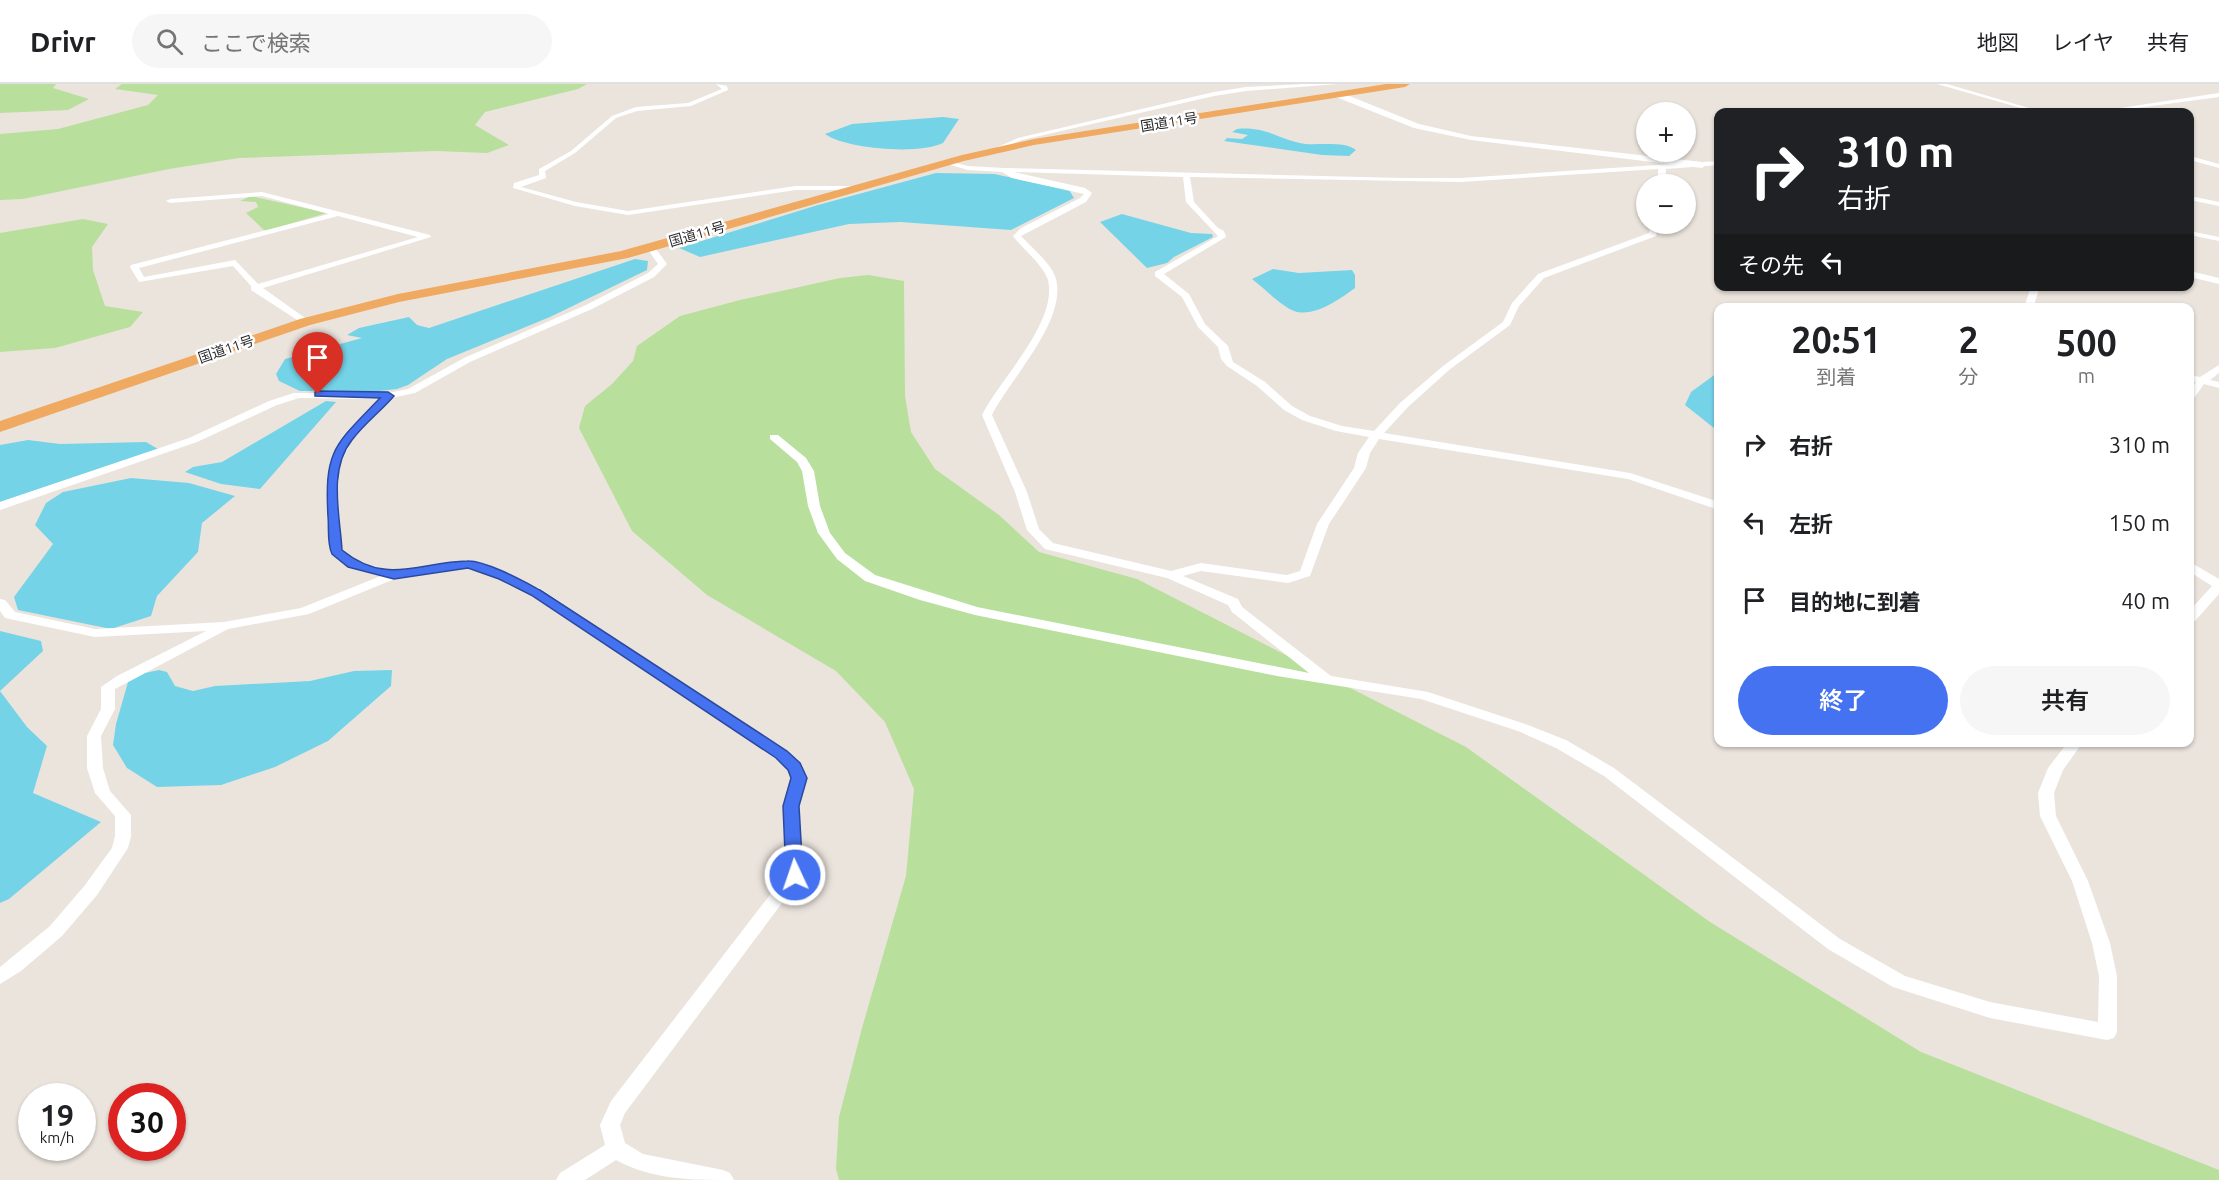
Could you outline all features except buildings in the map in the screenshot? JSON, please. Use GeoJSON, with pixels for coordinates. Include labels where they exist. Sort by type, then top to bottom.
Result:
{"type":"FeatureCollection","features":[{"type":"Feature","properties":{"kind":"highway","name":"国道11号"},"geometry":{"type":"LineString","coordinates":[[0,427],[305,322],[407,296],[651,248],[992,150],[1337,90],[1406,84]]}},
{"type":"Feature","properties":{"kind":"street"},"geometry":{"type":"LineString","coordinates":[[719,84],[725,87],[725,90],[688,105],[636,110],[614,117],[573,152],[541,170],[543,176],[517,185],[517,188],[575,204],[628,213],[796,188],[854,188]]}},
{"type":"Feature","properties":{"kind":"street"},"geometry":{"type":"LineString","coordinates":[[1940,84],[2026,108]]}},
{"type":"Feature","properties":{"kind":"street"},"geometry":{"type":"LineString","coordinates":[[1316,85],[1337,90]]}},
{"type":"Feature","properties":{"kind":"street"},"geometry":{"type":"LineString","coordinates":[[992,150],[1033,135],[1214,94],[1246,89],[1316,85],[1337,90],[1417,126],[1471,138],[1702,165]]}},
{"type":"Feature","properties":{"kind":"street"},"geometry":{"type":"LineString","coordinates":[[2126,108],[2219,95]]}},
{"type":"Feature","properties":{"kind":"street"},"geometry":{"type":"LineString","coordinates":[[2194,159],[2219,166]]}},
{"type":"Feature","properties":{"kind":"street"},"geometry":{"type":"LineString","coordinates":[[945,162],[968,168],[1004,170],[1461,180],[1714,164]]}},
{"type":"Feature","properties":{"kind":"street"},"geometry":{"type":"LineString","coordinates":[[1662,167],[1662,174]]}},
{"type":"Feature","properties":{"kind":"street"},"geometry":{"type":"LineString","coordinates":[[1004,170],[1015,176],[1088,193],[1083,200],[1024,230],[1017,236],[1052,279],[1053,299],[1039,335],[993,400],[987,415],[1021,492],[1033,530],[1049,546],[1171,575],[1233,602],[1237,609],[1327,679]]}},
{"type":"Feature","properties":{"kind":"street"},"geometry":{"type":"LineString","coordinates":[[1186,175],[1190,202],[1215,230],[1221,233],[1222,237],[1158,274],[1186,296],[1201,325],[1223,346],[1226,359],[1230,364],[1261,384],[1288,408],[1318,422],[1376,435],[1630,476],[1714,504]]}},
{"type":"Feature","properties":{"kind":"street"},"geometry":{"type":"LineString","coordinates":[[170,201],[262,194],[427,237],[254,288]]}},
{"type":"Feature","properties":{"kind":"street"},"geometry":{"type":"LineString","coordinates":[[2194,199],[2219,204]]}},
{"type":"Feature","properties":{"kind":"street"},"geometry":{"type":"LineString","coordinates":[[305,322],[254,288],[234,263],[142,280],[134,267],[339,214]]}},
{"type":"Feature","properties":{"kind":"street"},"geometry":{"type":"LineString","coordinates":[[1171,575],[1201,567],[1288,579],[1306,573],[1323,524],[1360,468],[1364,453],[1376,435],[1426,384],[1507,323],[1515,305],[1541,276],[1653,234]]}},
{"type":"Feature","properties":{"kind":"street"},"geometry":{"type":"LineString","coordinates":[[2194,234],[2219,239]]}},
{"type":"Feature","properties":{"kind":"street"},"geometry":{"type":"LineString","coordinates":[[0,506],[193,440],[273,403],[298,395],[388,396],[411,391],[467,360],[589,307],[651,275],[663,264],[651,248]]}},
{"type":"Feature","properties":{"kind":"street"},"geometry":{"type":"LineString","coordinates":[[2194,275],[2219,280]]}},
{"type":"Feature","properties":{"kind":"street"},"geometry":{"type":"LineString","coordinates":[[2194,391],[2202,381],[2219,368]]}},
{"type":"Feature","properties":{"kind":"street"},"geometry":{"type":"LineString","coordinates":[[2194,379],[2219,385]]}},
{"type":"Feature","properties":{"kind":"street"},"geometry":{"type":"LineString","coordinates":[[388,396],[346,440],[335,461],[332,480],[336,551],[353,565],[394,575]]}},
{"type":"Feature","properties":{"kind":"street"},"geometry":{"type":"LineString","coordinates":[[774,437],[802,460],[808,471],[814,506],[824,533],[841,556],[870,578],[975,611],[1232,663],[1423,695],[1524,728],[1561,744],[1609,772],[1834,944],[1899,982],[1990,1010],[2107,1032],[2108,976],[2101,943],[2080,881],[2048,816],[2046,793],[2055,768],[2072,747]]}},
{"type":"Feature","properties":{"kind":"street"},"geometry":{"type":"LineString","coordinates":[[0,603],[9,615],[95,633],[224,626],[304,611],[394,575],[469,564],[503,576],[536,592],[781,755],[794,767],[799,778],[791,806],[795,875],[618,1107],[610,1125],[616,1149],[639,1163],[723,1180]]}},
{"type":"Feature","properties":{"kind":"street"},"geometry":{"type":"LineString","coordinates":[[2194,569],[2219,586],[2194,614]]}},
{"type":"Feature","properties":{"kind":"street"},"geometry":{"type":"LineString","coordinates":[[0,977],[20,964],[62,927],[110,866],[123,840],[123,815],[103,793],[95,768],[94,736],[108,709],[108,687],[150,663],[186,649],[224,626]]}},
{"type":"Feature","properties":{"kind":"street"},"geometry":{"type":"LineString","coordinates":[[567,1180],[616,1149]]}},
{"type":"Feature","properties":{"kind":"green space"},"geometry":{"type":"Polygon","coordinates":[[[0,84],[56,84],[53,88],[89,99],[68,110],[0,113],[0,84]]]}},
{"type":"Feature","properties":{"kind":"green space"},"geometry":{"type":"Polygon","coordinates":[[[122,84],[587,84],[578,89],[485,112],[475,125],[509,145],[487,153],[436,151],[239,158],[169,169],[23,199],[0,200],[0,134],[58,129],[148,105],[158,95],[115,89],[122,84]]]}},
{"type":"Feature","properties":{"kind":"green space"},"geometry":{"type":"Polygon","coordinates":[[[251,196],[327,213],[265,231],[246,213],[258,207],[256,202],[240,201],[251,196]]]}},
{"type":"Feature","properties":{"kind":"green space"},"geometry":{"type":"Polygon","coordinates":[[[83,219],[108,224],[92,247],[93,270],[105,306],[143,312],[130,327],[55,348],[0,352],[0,233],[83,219]]]}},
{"type":"Feature","properties":{"kind":"green space"},"geometry":{"type":"Polygon","coordinates":[[[868,275],[904,281],[905,396],[911,432],[935,469],[999,515],[1039,552],[1137,579],[1466,747],[1710,922],[1921,1052],[2219,1170],[2219,1180],[839,1180],[836,1169],[839,1117],[906,876],[914,789],[885,722],[836,671],[707,595],[632,531],[579,428],[585,406],[612,384],[633,361],[637,346],[680,316],[840,278],[868,275]]]}},
{"type":"Feature","properties":{"kind":"water"},"geometry":{"type":"Polygon","coordinates":[[[943,117],[959,119],[943,143],[932,147],[883,149],[865,147],[825,134],[852,124],[943,117]]]}},
{"type":"Feature","properties":{"kind":"water"},"geometry":{"type":"Polygon","coordinates":[[[1237,129],[1257,130],[1306,144],[1346,145],[1356,150],[1349,156],[1322,155],[1224,141],[1227,138],[1242,139],[1248,135],[1232,132],[1237,129]]]}},
{"type":"Feature","properties":{"kind":"water"},"geometry":{"type":"Polygon","coordinates":[[[936,173],[994,174],[1069,190],[1074,198],[1011,230],[900,222],[849,224],[700,257],[679,248],[818,205],[936,173]]]}},
{"type":"Feature","properties":{"kind":"water"},"geometry":{"type":"Polygon","coordinates":[[[1122,214],[1191,233],[1212,234],[1213,237],[1167,263],[1147,268],[1100,222],[1122,214]]]}},
{"type":"Feature","properties":{"kind":"water"},"geometry":{"type":"Polygon","coordinates":[[[635,259],[648,261],[647,270],[550,317],[447,359],[408,385],[397,389],[300,391],[279,381],[276,374],[285,359],[362,338],[347,335],[359,328],[409,317],[417,325],[429,328],[635,259]]]}},
{"type":"Feature","properties":{"kind":"water"},"geometry":{"type":"Polygon","coordinates":[[[1273,269],[1299,273],[1352,270],[1355,275],[1355,288],[1318,310],[1294,311],[1252,279],[1273,269]]]}},
{"type":"Feature","properties":{"kind":"water"},"geometry":{"type":"Polygon","coordinates":[[[1714,375],[1714,428],[1685,405],[1691,392],[1714,375]]]}},
{"type":"Feature","properties":{"kind":"water"},"geometry":{"type":"Polygon","coordinates":[[[326,401],[336,402],[260,489],[221,484],[185,472],[193,467],[222,462],[326,401]]]}},
{"type":"Feature","properties":{"kind":"water"},"geometry":{"type":"Polygon","coordinates":[[[28,440],[60,444],[146,442],[158,449],[0,502],[0,445],[28,440]]]}},
{"type":"Feature","properties":{"kind":"water"},"geometry":{"type":"Polygon","coordinates":[[[131,478],[189,483],[235,496],[202,523],[198,552],[157,596],[151,616],[111,629],[18,610],[14,597],[53,544],[35,525],[46,503],[63,492],[131,478]]]}},
{"type":"Feature","properties":{"kind":"water"},"geometry":{"type":"Polygon","coordinates":[[[0,631],[41,641],[43,651],[0,691],[0,631]]]}},
{"type":"Feature","properties":{"kind":"water"},"geometry":{"type":"Polygon","coordinates":[[[159,670],[167,672],[175,686],[193,691],[215,686],[310,681],[354,671],[392,670],[391,686],[328,741],[275,767],[221,785],[157,787],[127,768],[113,745],[116,724],[128,682],[145,673],[159,670]]]}},
{"type":"Feature","properties":{"kind":"water"},"geometry":{"type":"Polygon","coordinates":[[[0,691],[27,727],[47,746],[33,793],[101,822],[9,899],[0,903],[0,691]]]}},
{"type":"Feature","properties":{"kind":"route"},"geometry":{"type":"LineString","coordinates":[[318,394],[388,396],[346,440],[335,461],[332,480],[336,551],[353,565],[394,575],[469,564],[503,576],[536,592],[781,755],[794,767],[799,778],[791,806],[795,875]]}}]}
